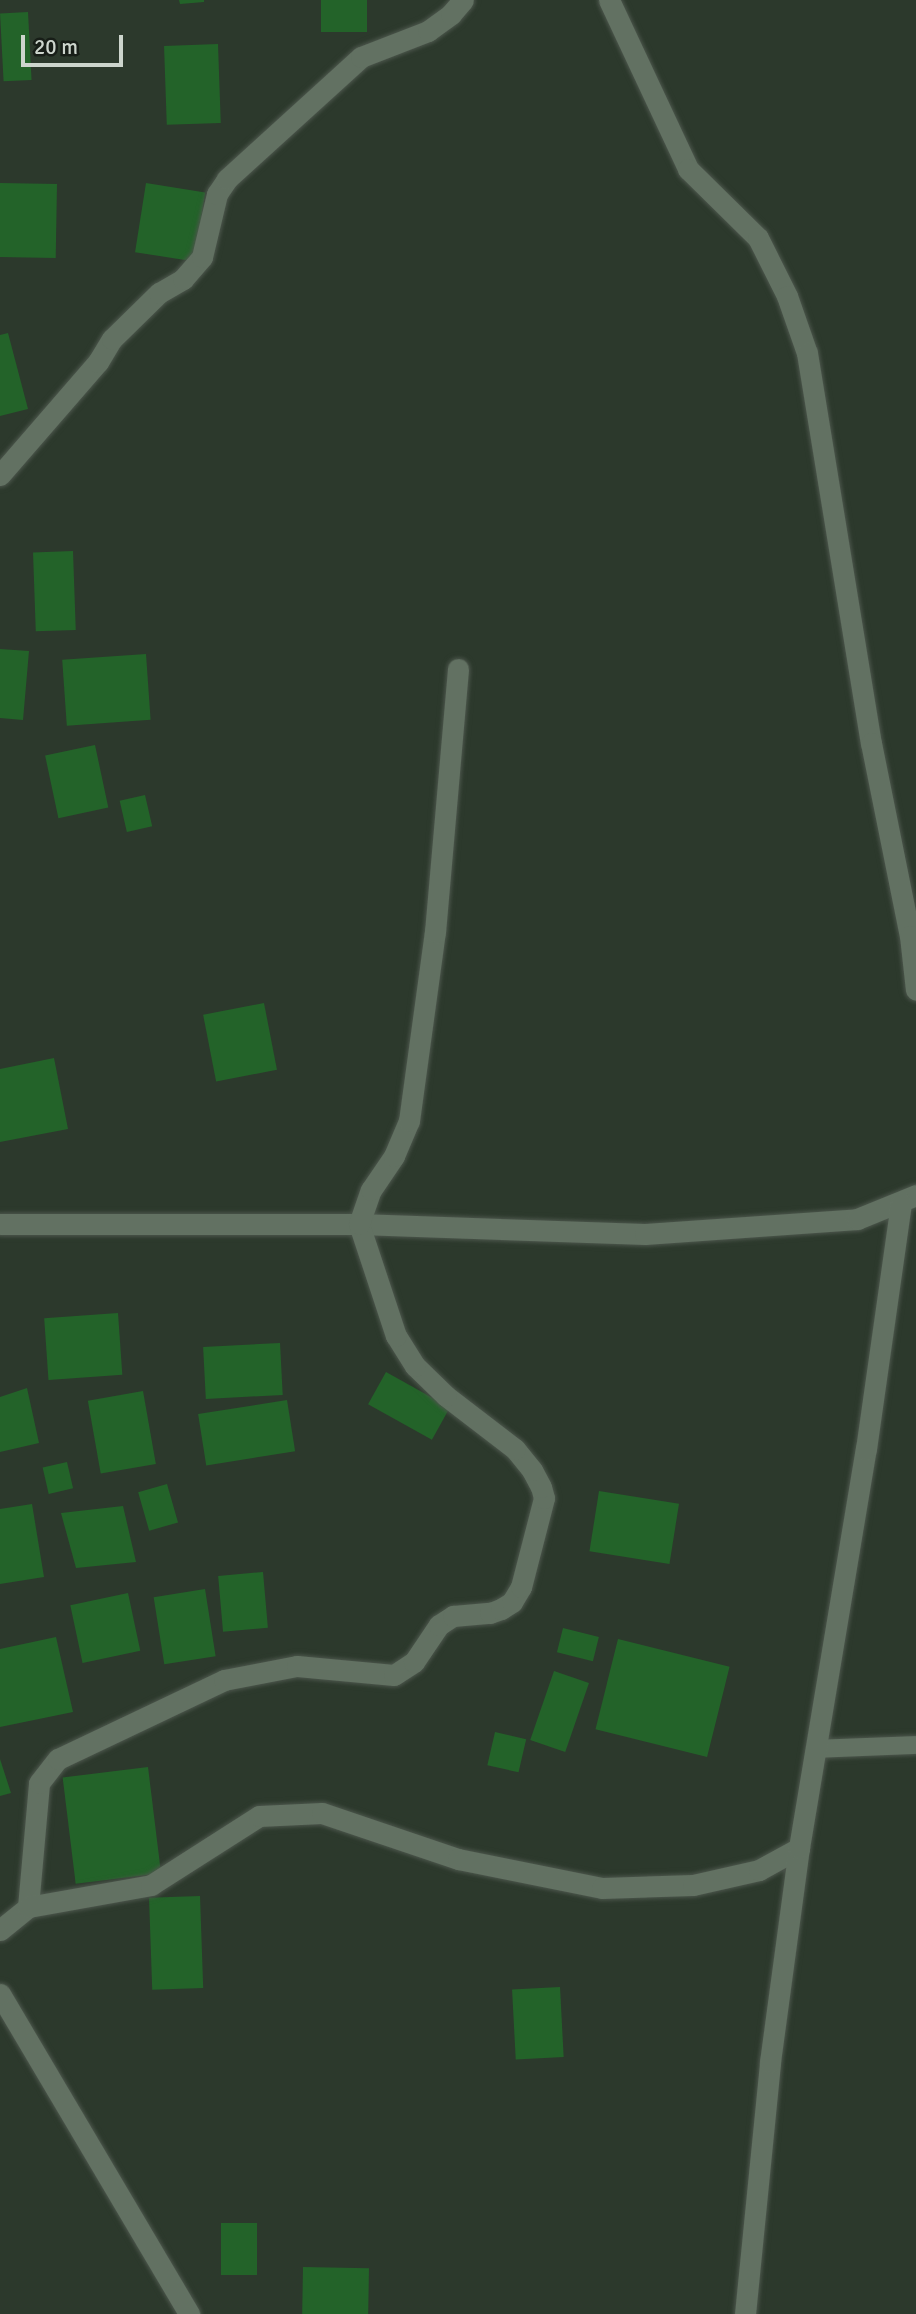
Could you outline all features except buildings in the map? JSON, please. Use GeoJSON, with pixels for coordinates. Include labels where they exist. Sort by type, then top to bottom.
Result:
{"type":"FeatureCollection","features":[{"type":"Feature","properties":{"kind":"street"},"geometry":{"type":"LineString","coordinates":[[0,475],[98,362],[112,339],[159,293],[183,279],[202,257],[217,194],[227,179],[361,57],[428,31],[451,14],[463,0]]}},
{"type":"Feature","properties":{"kind":"street"},"geometry":{"type":"LineString","coordinates":[[609,0],[688,169],[758,238],[787,296],[807,353],[871,743],[910,936],[916,990]]}},
{"type":"Feature","properties":{"kind":"street"},"geometry":{"type":"LineString","coordinates":[[28,1907],[38,1783],[58,1759],[224,1680],[297,1666],[394,1675],[414,1662],[439,1625],[453,1616],[490,1613],[501,1609],[512,1602],[522,1587],[544,1498],[541,1487],[515,1449],[446,1396],[415,1366],[396,1336],[359,1224],[371,1189],[394,1156],[409,1121],[435,932],[458,669]]}},
{"type":"Feature","properties":{"kind":"street"},"geometry":{"type":"LineString","coordinates":[[0,1224],[359,1224],[645,1234],[857,1219],[908,1199]]}},
{"type":"Feature","properties":{"kind":"street"},"geometry":{"type":"LineString","coordinates":[[745,2314],[770,2062],[799,1848],[908,1199]]}},
{"type":"Feature","properties":{"kind":"street"},"geometry":{"type":"LineString","coordinates":[[0,1930],[28,1907],[151,1885],[260,1816],[322,1813],[458,1859],[602,1888],[693,1885],[759,1870],[799,1848]]}},
{"type":"Feature","properties":{"kind":"street"},"geometry":{"type":"LineString","coordinates":[[0,1994],[189,2314]]}},
{"type":"Feature","properties":{"kind":"lane"},"geometry":{"type":"LineString","coordinates":[[816,1749],[916,1745]]}}]}
